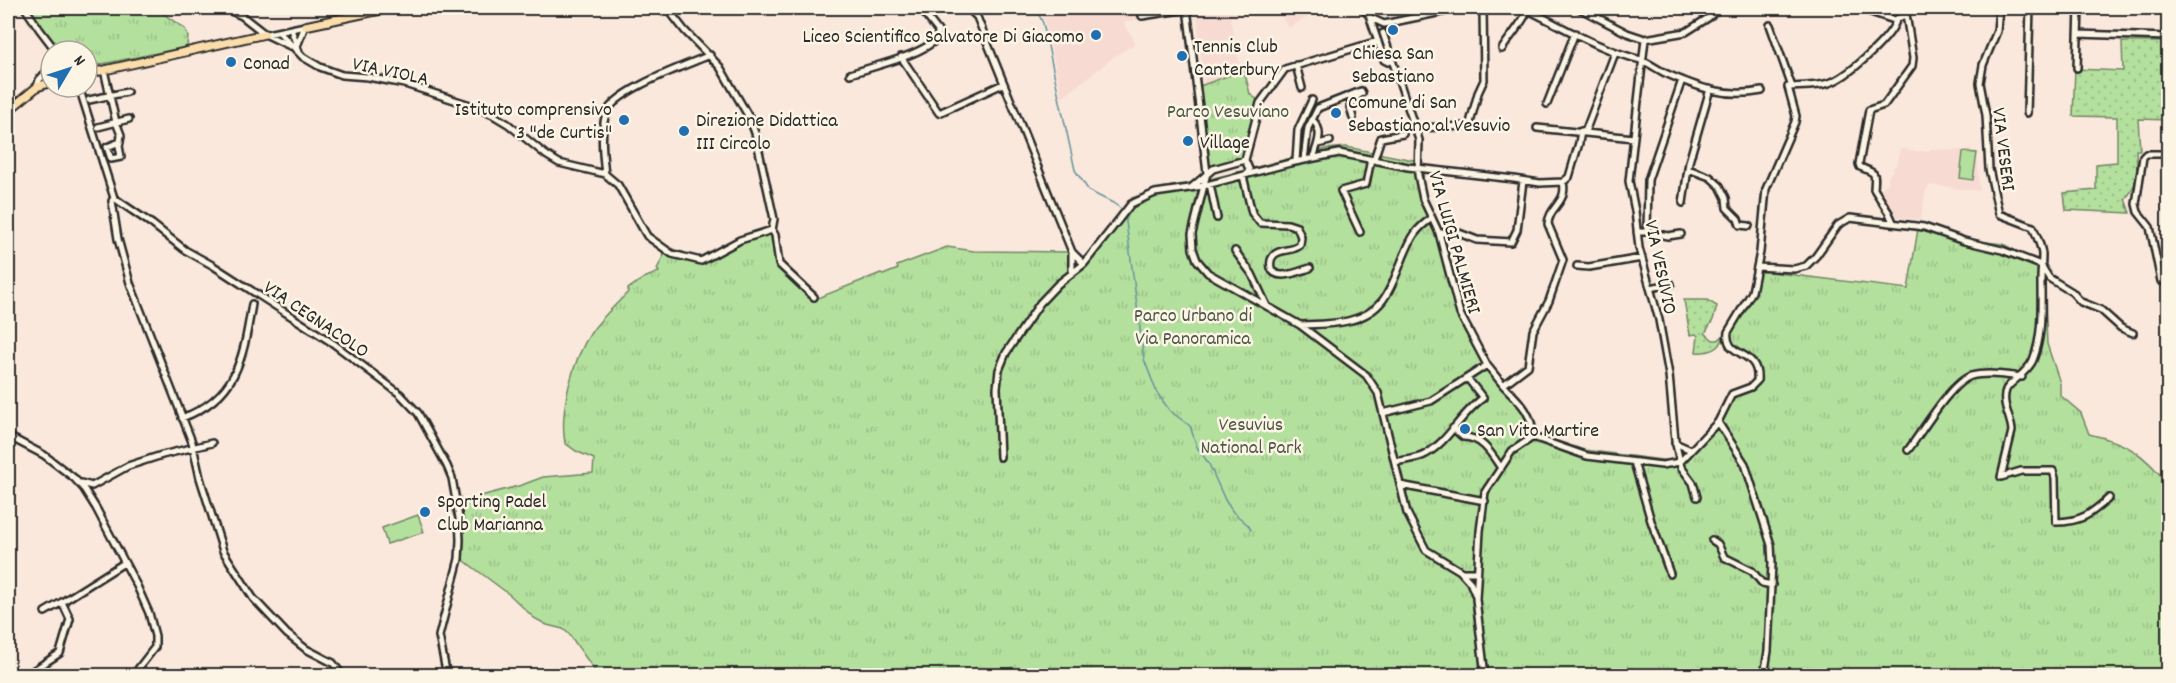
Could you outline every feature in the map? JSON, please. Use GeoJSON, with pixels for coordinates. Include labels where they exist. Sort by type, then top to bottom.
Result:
{"type":"FeatureCollection","features":[{"type":"Feature","properties":{"kind":"main road"},"geometry":{"type":"LineString","coordinates":[[305,26],[390,8]]}},
{"type":"Feature","properties":{"kind":"main road"},"geometry":{"type":"LineString","coordinates":[[99,71],[265,34]]}},
{"type":"Feature","properties":{"kind":"main road"},"geometry":{"type":"LineString","coordinates":[[8,111],[37,87]]}},
{"type":"Feature","properties":{"kind":"street"},"geometry":{"type":"LineString","coordinates":[[25,8],[47,39]]}},
{"type":"Feature","properties":{"kind":"street"},"geometry":{"type":"LineString","coordinates":[[224,8],[242,16],[265,34],[295,46],[305,26]]}},
{"type":"Feature","properties":{"kind":"street"},"geometry":{"type":"LineString","coordinates":[[667,8],[685,31],[710,55],[729,81],[755,133],[774,219],[772,230],[779,264],[814,297]]}},
{"type":"Feature","properties":{"kind":"street"},"geometry":{"type":"LineString","coordinates":[[850,74],[901,57],[934,42],[938,31],[920,8]]}},
{"type":"Feature","properties":{"kind":"street"},"geometry":{"type":"LineString","coordinates":[[968,8],[977,17],[1072,252],[1072,273]]}},
{"type":"Feature","properties":{"kind":"street"},"geometry":{"type":"LineString","coordinates":[[1142,16],[1187,8],[1208,184],[1217,218]]}},
{"type":"Feature","properties":{"kind":"street"},"geometry":{"type":"LineString","coordinates":[[1363,8],[1378,23],[1384,24],[1461,8]]}},
{"type":"Feature","properties":{"kind":"street"},"geometry":{"type":"LineString","coordinates":[[1415,128],[1468,126],[1484,80],[1483,9],[1508,8]]}},
{"type":"Feature","properties":{"kind":"street"},"geometry":{"type":"LineString","coordinates":[[1513,8],[1532,10],[1615,53],[1641,60],[1682,80],[1736,95],[1762,90]]}},
{"type":"Feature","properties":{"kind":"street"},"geometry":{"type":"LineString","coordinates":[[1579,8],[1627,33],[1645,39],[1686,32],[1719,8]]}},
{"type":"Feature","properties":{"kind":"street"},"geometry":{"type":"LineString","coordinates":[[1859,8],[1896,20]]}},
{"type":"Feature","properties":{"kind":"street"},"geometry":{"type":"LineString","coordinates":[[1790,87],[1833,82],[1851,71],[1874,50],[1894,27],[1896,20],[1911,8]]}},
{"type":"Feature","properties":{"kind":"street","name":"VIA VESERI"},"geometry":{"type":"LineString","coordinates":[[1999,8],[1997,31],[1980,78],[1987,124],[1989,169],[1999,214],[2033,227],[2042,252],[2041,331],[2033,359],[2022,377],[2009,384],[2006,391],[2005,410],[2012,430],[2001,477],[2020,471],[2053,471],[2056,522],[2068,522],[2088,516],[2109,498]]}},
{"type":"Feature","properties":{"kind":"street"},"geometry":{"type":"LineString","coordinates":[[2027,113],[2030,8]]}},
{"type":"Feature","properties":{"kind":"street"},"geometry":{"type":"LineString","coordinates":[[2077,68],[2079,8]]}},
{"type":"Feature","properties":{"kind":"street"},"geometry":{"type":"LineString","coordinates":[[1502,49],[1516,27],[1532,10]]}},
{"type":"Feature","properties":{"kind":"street"},"geometry":{"type":"LineString","coordinates":[[1893,222],[1875,194],[1875,173],[1860,167],[1859,164],[1869,110],[1884,105],[1912,66],[1912,50],[1905,14]]}},
{"type":"Feature","properties":{"kind":"street"},"geometry":{"type":"LineString","coordinates":[[1369,16],[1384,60],[1388,62],[1392,60]]}},
{"type":"Feature","properties":{"kind":"street"},"geometry":{"type":"LineString","coordinates":[[1310,268],[1280,276],[1275,273],[1270,261],[1273,255],[1280,251],[1296,249],[1300,245],[1297,227],[1260,222],[1252,213],[1245,175],[1249,169],[1245,160],[1260,103],[1285,69],[1378,41],[1383,33],[1384,24]]}},
{"type":"Feature","properties":{"kind":"street"},"geometry":{"type":"LineString","coordinates":[[1533,437],[1587,456],[1662,465],[1680,462],[1718,422],[1732,394],[1751,387],[1757,381],[1756,364],[1732,349],[1727,339],[1728,332],[1752,292],[1766,189],[1796,116],[1790,87],[1770,25]]}},
{"type":"Feature","properties":{"kind":"street"},"geometry":{"type":"LineString","coordinates":[[265,34],[305,26]]}},
{"type":"Feature","properties":{"kind":"street","name":"VIA VIOLA"},"geometry":{"type":"LineString","coordinates":[[291,29],[299,54],[320,67],[342,75],[405,84],[473,106],[508,124],[546,155],[560,163],[605,174]]}},
{"type":"Feature","properties":{"kind":"street","name":"VIA VIOLA"},"geometry":{"type":"LineString","coordinates":[[279,32],[295,46]]}},
{"type":"Feature","properties":{"kind":"street","name":"VIA LUIGI PALMIERI"},"geometry":{"type":"LineString","coordinates":[[1383,33],[1419,140],[1418,168],[1423,199],[1439,233],[1460,314],[1486,365],[1503,386]]}},
{"type":"Feature","properties":{"kind":"street"},"geometry":{"type":"LineString","coordinates":[[1547,104],[1575,33]]}},
{"type":"Feature","properties":{"kind":"street"},"geometry":{"type":"LineString","coordinates":[[2078,34],[2169,37]]}},
{"type":"Feature","properties":{"kind":"street","name":"VIA VESUVIO"},"geometry":{"type":"LineString","coordinates":[[1645,39],[1629,181],[1642,258],[1659,320],[1669,375],[1675,443],[1684,472],[1693,483],[1697,497]]}},
{"type":"Feature","properties":{"kind":"street"},"geometry":{"type":"LineString","coordinates":[[1000,458],[997,388],[999,370],[1014,339],[1040,303],[1084,264],[1124,212],[1137,199],[1155,193],[1208,184],[1296,161],[1339,153],[1418,168],[1540,183],[1563,182],[1569,177],[1583,132],[1615,53]]}},
{"type":"Feature","properties":{"kind":"street"},"geometry":{"type":"LineString","coordinates":[[710,55],[659,76],[612,104],[606,113],[603,133],[605,174],[618,185],[646,236],[672,254],[701,261],[740,240],[772,230]]}},
{"type":"Feature","properties":{"kind":"street"},"geometry":{"type":"LineString","coordinates":[[901,57],[939,113],[1003,84]]}},
{"type":"Feature","properties":{"kind":"street"},"geometry":{"type":"LineString","coordinates":[[1296,65],[1302,88]]}},
{"type":"Feature","properties":{"kind":"street"},"geometry":{"type":"LineString","coordinates":[[104,70],[121,135],[120,142]]}},
{"type":"Feature","properties":{"kind":"street"},"geometry":{"type":"LineString","coordinates":[[37,87],[39,80]]}},
{"type":"Feature","properties":{"kind":"street"},"geometry":{"type":"LineString","coordinates":[[1647,232],[1648,180],[1682,80]]}},
{"type":"Feature","properties":{"kind":"street"},"geometry":{"type":"LineString","coordinates":[[1683,203],[1688,169],[1710,89]]}},
{"type":"Feature","properties":{"kind":"street"},"geometry":{"type":"LineString","coordinates":[[89,100],[128,92]]}},
{"type":"Feature","properties":{"kind":"street"},"geometry":{"type":"LineString","coordinates":[[1304,160],[1308,128],[1318,108],[1361,92],[1350,107]]}},
{"type":"Feature","properties":{"kind":"street"},"geometry":{"type":"LineString","coordinates":[[83,99],[114,198],[112,201],[118,239],[130,283],[193,448],[223,551],[253,598],[287,634],[306,650],[333,663],[343,675]]}},
{"type":"Feature","properties":{"kind":"street"},"geometry":{"type":"LineString","coordinates":[[1296,161],[1298,130],[1312,100]]}},
{"type":"Feature","properties":{"kind":"street"},"geometry":{"type":"LineString","coordinates":[[1333,102],[1350,107],[1353,118]]}},
{"type":"Feature","properties":{"kind":"street"},"geometry":{"type":"LineString","coordinates":[[98,127],[129,119]]}},
{"type":"Feature","properties":{"kind":"street"},"geometry":{"type":"LineString","coordinates":[[1312,120],[1318,128],[1318,144],[1313,158]]}},
{"type":"Feature","properties":{"kind":"street"},"geometry":{"type":"LineString","coordinates":[[1537,128],[1634,138]]}},
{"type":"Feature","properties":{"kind":"street"},"geometry":{"type":"LineString","coordinates":[[1360,232],[1341,191],[1366,184],[1381,138],[1403,134]]}},
{"type":"Feature","properties":{"kind":"street"},"geometry":{"type":"LineString","coordinates":[[1318,144],[1330,141]]}},
{"type":"Feature","properties":{"kind":"street"},"geometry":{"type":"LineString","coordinates":[[2169,154],[2146,154],[2143,157],[2136,204],[2138,212],[2150,227],[2161,281],[2169,281]]}},
{"type":"Feature","properties":{"kind":"street"},"geometry":{"type":"LineString","coordinates":[[1192,187],[1207,173],[1245,160]]}},
{"type":"Feature","properties":{"kind":"street"},"geometry":{"type":"LineString","coordinates":[[1230,164],[1226,171],[1231,177]]}},
{"type":"Feature","properties":{"kind":"street"},"geometry":{"type":"LineString","coordinates":[[1220,167],[1225,173],[1224,180]]}},
{"type":"Feature","properties":{"kind":"street"},"geometry":{"type":"LineString","coordinates":[[1688,169],[1715,181],[1724,193],[1728,211],[1738,219],[1740,225],[1749,226]]}},
{"type":"Feature","properties":{"kind":"street"},"geometry":{"type":"LineString","coordinates":[[1439,233],[1459,233],[1477,240],[1510,242],[1517,230],[1523,181]]}},
{"type":"Feature","properties":{"kind":"street"},"geometry":{"type":"LineString","coordinates":[[1533,437],[1533,424],[1525,407],[1503,386],[1528,366],[1533,331],[1549,301],[1562,265],[1563,260],[1548,224],[1552,212],[1565,192],[1563,182]]}},
{"type":"Feature","properties":{"kind":"street"},"geometry":{"type":"LineString","coordinates":[[1208,184],[1192,234],[1193,249],[1197,260],[1208,273],[1300,325],[1366,375],[1378,393],[1407,513],[1426,550],[1460,571],[1470,582],[1476,599]]}},
{"type":"Feature","properties":{"kind":"street","name":"VIA CEGNACOLO"},"geometry":{"type":"LineString","coordinates":[[114,198],[185,250],[334,344],[400,394],[418,413],[452,478],[459,518],[459,559],[439,636],[447,675]]}},
{"type":"Feature","properties":{"kind":"street"},"geometry":{"type":"LineString","coordinates":[[1300,325],[1341,323],[1373,310],[1384,299],[1412,234],[1432,218]]}},
{"type":"Feature","properties":{"kind":"street"},"geometry":{"type":"LineString","coordinates":[[1757,267],[1794,269],[1806,266],[1838,225],[1850,218],[1924,227],[1964,241],[2002,250],[2041,265],[2049,278],[2072,292],[2081,302],[2101,310],[2121,328],[2133,333]]}},
{"type":"Feature","properties":{"kind":"street"},"geometry":{"type":"LineString","coordinates":[[1637,232],[1668,236],[1681,234]]}},
{"type":"Feature","properties":{"kind":"street"},"geometry":{"type":"LineString","coordinates":[[1235,251],[1252,274],[1267,306]]}},
{"type":"Feature","properties":{"kind":"street"},"geometry":{"type":"LineString","coordinates":[[1072,252],[1084,264]]}},
{"type":"Feature","properties":{"kind":"street"},"geometry":{"type":"LineString","coordinates":[[1577,266],[1589,267],[1642,258]]}},
{"type":"Feature","properties":{"kind":"street"},"geometry":{"type":"LineString","coordinates":[[1650,288],[1671,285]]}},
{"type":"Feature","properties":{"kind":"street"},"geometry":{"type":"LineString","coordinates":[[182,418],[197,412],[225,391],[238,366],[246,340],[252,304]]}},
{"type":"Feature","properties":{"kind":"street"},"geometry":{"type":"LineString","coordinates":[[1383,413],[1431,400],[1486,365]]}},
{"type":"Feature","properties":{"kind":"street"},"geometry":{"type":"LineString","coordinates":[[1908,450],[1953,387],[1965,378],[1973,375],[2022,377]]}},
{"type":"Feature","properties":{"kind":"street"},"geometry":{"type":"LineString","coordinates":[[1395,462],[1425,455],[1454,428],[1465,412],[1483,398],[1468,378]]}},
{"type":"Feature","properties":{"kind":"street"},"geometry":{"type":"LineString","coordinates":[[1718,422],[1744,464],[1771,545],[1772,585],[1768,651],[1764,675]]}},
{"type":"Feature","properties":{"kind":"street"},"geometry":{"type":"LineString","coordinates":[[1454,428],[1463,436],[1480,441],[1501,468]]}},
{"type":"Feature","properties":{"kind":"street"},"geometry":{"type":"LineString","coordinates":[[8,436],[44,455],[80,483],[145,602],[155,636],[155,647],[138,669]]}},
{"type":"Feature","properties":{"kind":"street"},"geometry":{"type":"LineString","coordinates":[[1485,675],[1476,599],[1485,492],[1512,451],[1533,437]]}},
{"type":"Feature","properties":{"kind":"street"},"geometry":{"type":"LineString","coordinates":[[80,483],[92,486],[128,466],[212,443]]}},
{"type":"Feature","properties":{"kind":"street"},"geometry":{"type":"LineString","coordinates":[[1675,443],[1691,450]]}},
{"type":"Feature","properties":{"kind":"street"},"geometry":{"type":"LineString","coordinates":[[1634,462],[1651,521],[1670,574]]}},
{"type":"Feature","properties":{"kind":"street"},"geometry":{"type":"LineString","coordinates":[[1400,485],[1485,501]]}},
{"type":"Feature","properties":{"kind":"street"},"geometry":{"type":"LineString","coordinates":[[1712,540],[1718,544],[1724,557],[1749,569],[1762,583],[1772,585]]}},
{"type":"Feature","properties":{"kind":"street"},"geometry":{"type":"LineString","coordinates":[[45,612],[124,563]]}},
{"type":"Feature","properties":{"kind":"street"},"geometry":{"type":"LineString","coordinates":[[1460,571],[1478,573]]}},
{"type":"Feature","properties":{"kind":"street"},"geometry":{"type":"LineString","coordinates":[[25,675],[60,653],[70,619],[62,602]]}},
{"type":"Feature","properties":{"kind":"shaded area"},"geometry":{"type":"Polygon","coordinates":[[[1033,8],[1116,8],[1119,15],[1141,13],[1142,19],[1123,22],[1135,44],[1114,57],[1062,98],[1045,21],[1042,15],[1033,8]]]}},
{"type":"Feature","properties":{"kind":"shaded area"},"geometry":{"type":"Polygon","coordinates":[[[1196,8],[1265,8],[1230,15],[1241,71],[1204,84],[1196,8]]]}},
{"type":"Feature","properties":{"kind":"shaded area"},"geometry":{"type":"Polygon","coordinates":[[[1277,8],[1317,8],[1319,11],[1288,28],[1277,8]]]}},
{"type":"Feature","properties":{"kind":"shaded area"},"geometry":{"type":"Polygon","coordinates":[[[1900,149],[1977,151],[1980,191],[1931,185],[1926,190],[1921,220],[1896,217],[1878,191],[1888,183],[1888,177],[1898,161],[1900,149]]]}},
{"type":"Feature","properties":{"kind":"green space"},"geometry":{"type":"Polygon","coordinates":[[[28,8],[155,8],[185,29],[188,36],[187,47],[99,65],[99,39],[49,39],[28,8]]]}},
{"type":"Feature","properties":{"kind":"green space"},"geometry":{"type":"Polygon","coordinates":[[[2122,42],[2168,42],[2168,120],[2138,119],[2140,150],[2136,150],[2136,176],[2133,188],[2125,199],[2130,213],[2066,210],[2064,193],[2096,190],[2096,164],[2117,162],[2117,117],[2073,116],[2075,69],[2123,71],[2122,42]]]}},
{"type":"Feature","properties":{"kind":"green space","name":"Parco Vesuviano"},"geometry":{"type":"Polygon","coordinates":[[[1244,70],[1250,94],[1259,101],[1244,159],[1209,169],[1197,87],[1244,70]]]}},
{"type":"Feature","properties":{"kind":"green space","name":"Vesuvius National Park"},"geometry":{"type":"Polygon","coordinates":[[[1346,147],[1418,161],[1420,165],[1426,165],[1423,175],[1424,191],[1440,229],[1456,297],[1473,338],[1485,357],[1523,403],[1539,435],[1584,450],[1670,461],[1696,443],[1707,432],[1730,394],[1749,384],[1754,375],[1754,367],[1746,359],[1726,348],[1725,340],[1729,326],[1748,294],[1753,270],[1908,289],[1919,223],[1968,240],[2003,244],[2031,259],[2044,271],[2047,344],[2060,383],[2060,395],[2081,413],[2089,434],[2114,441],[2134,451],[2151,464],[2168,484],[2168,675],[598,675],[569,634],[563,629],[547,625],[534,618],[510,595],[458,556],[460,533],[449,506],[455,495],[461,500],[473,502],[481,496],[543,477],[593,473],[594,459],[565,443],[564,416],[574,370],[585,342],[596,326],[628,292],[628,289],[644,278],[659,272],[657,269],[665,253],[672,249],[683,252],[683,255],[705,257],[769,229],[775,233],[782,263],[801,284],[818,298],[881,273],[883,275],[898,269],[897,266],[947,247],[974,251],[1068,252],[1084,258],[1091,253],[1132,198],[1162,188],[1210,179],[1326,149],[1346,147]]]}},
{"type":"Feature","properties":{"kind":"green space"},"geometry":{"type":"Polygon","coordinates":[[[1963,152],[1977,153],[1973,180],[1960,178],[1963,152]]]}},
{"type":"Feature","properties":{"kind":"green space"},"geometry":{"type":"Polygon","coordinates":[[[1684,300],[1707,300],[1717,306],[1713,320],[1705,333],[1713,340],[1718,340],[1723,336],[1720,345],[1710,351],[1696,352],[1698,336],[1690,335],[1684,300]]]}},
{"type":"Feature","properties":{"kind":"green space"},"geometry":{"type":"Polygon","coordinates":[[[418,515],[424,532],[387,544],[382,528],[418,515]]]}},
{"type":"Feature","properties":{"kind":"waterway"},"geometry":{"type":"LineString","coordinates":[[1029,8],[1039,15],[1043,23],[1075,170],[1089,191],[1123,210]]}},
{"type":"Feature","properties":{"kind":"waterway"},"geometry":{"type":"LineString","coordinates":[[1125,214],[1144,359],[1157,393],[1170,411],[1190,426],[1197,447],[1209,464],[1225,500],[1233,512],[1251,530]]}},
{"type":"Feature","properties":{"kind":"place","name":"Chiesa San Sebastiano"},"geometry":{"type":"Point","coordinates":[1393,30]}},
{"type":"Feature","properties":{"kind":"place","name":"Liceo Scientifico Salvatore Di Giacomo"},"geometry":{"type":"Point","coordinates":[1096,35]}},
{"type":"Feature","properties":{"kind":"place","name":"Tennis Club Canterbury"},"geometry":{"type":"Point","coordinates":[1182,56]}},
{"type":"Feature","properties":{"kind":"place","name":"Conad"},"geometry":{"type":"Point","coordinates":[231,62]}},
{"type":"Feature","properties":{"kind":"place","name":"Comune di San Sebastiano al Vesuvio"},"geometry":{"type":"Point","coordinates":[1336,113]}},
{"type":"Feature","properties":{"kind":"place","name":"Istituto comprensivo 3 \"de Curtis\""},"geometry":{"type":"Point","coordinates":[624,120]}},
{"type":"Feature","properties":{"kind":"place","name":"Direzione Didattica III Circolo"},"geometry":{"type":"Point","coordinates":[684,131]}},
{"type":"Feature","properties":{"kind":"place","name":"Village"},"geometry":{"type":"Point","coordinates":[1188,141]}},
{"type":"Feature","properties":{"kind":"place","name":"San Vito Martire"},"geometry":{"type":"Point","coordinates":[1465,429]}},
{"type":"Feature","properties":{"kind":"place","name":"Sporting Padel Club Marianna"},"geometry":{"type":"Point","coordinates":[425,512]}},
{"type":"Feature","properties":{"kind":"park label","name":"Parco Urbano di Via Panoramica"},"geometry":{"type":"Point","coordinates":[1193,326]}}]}
